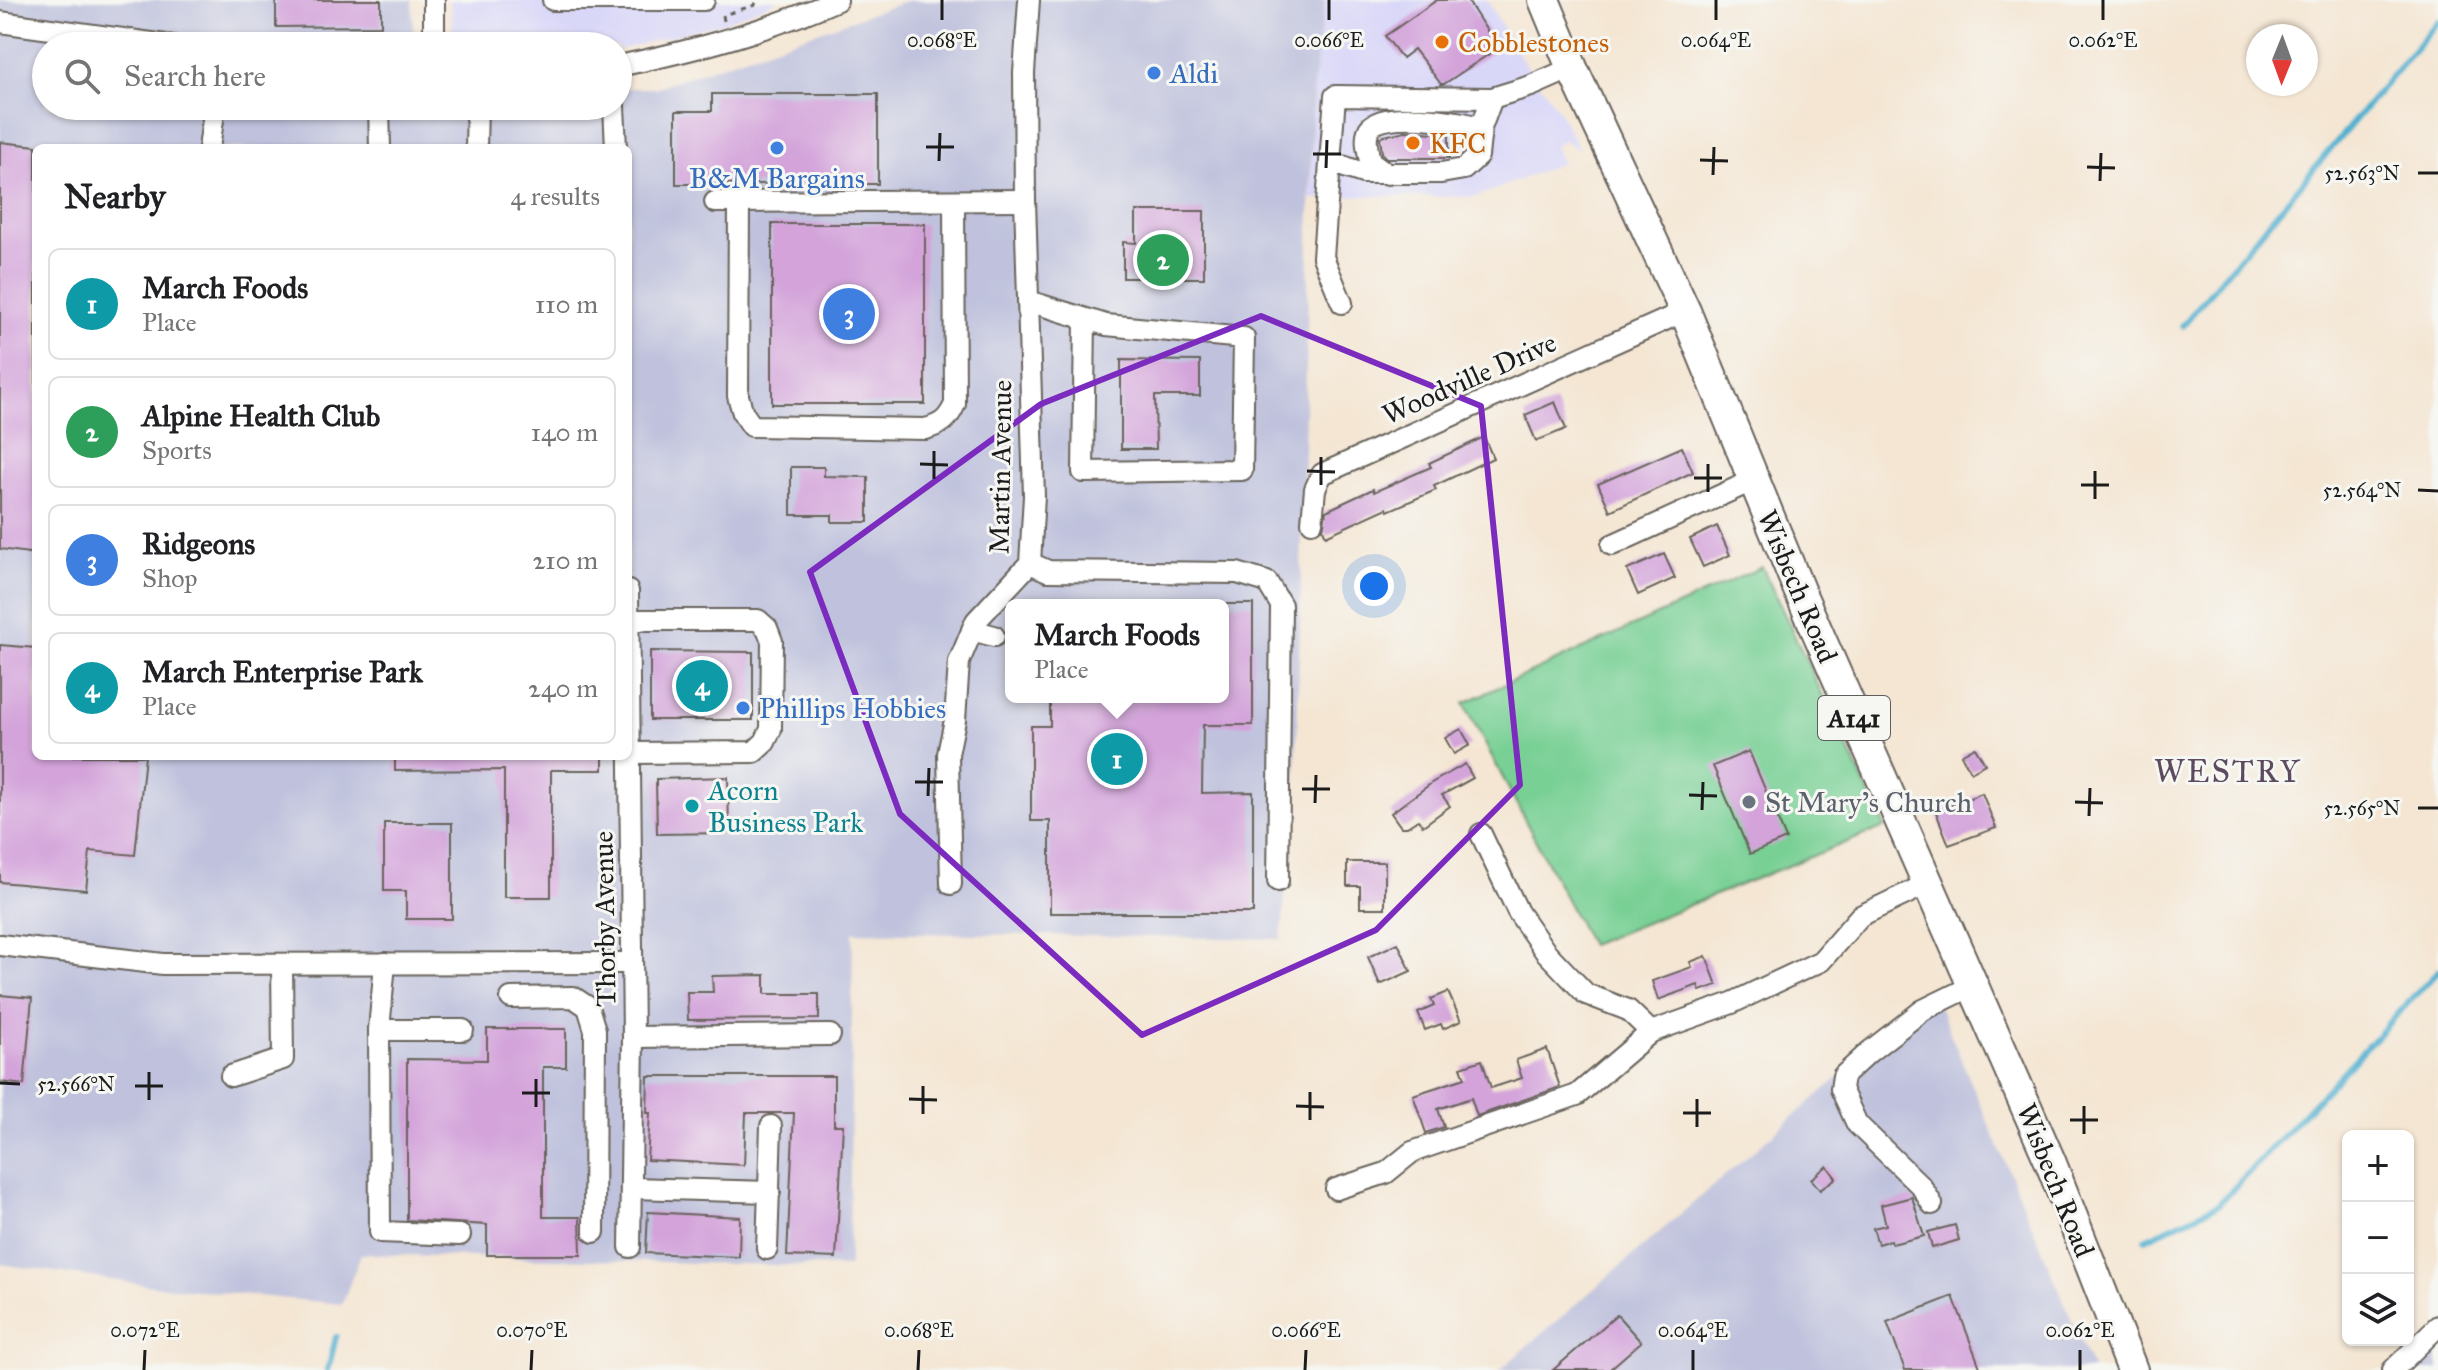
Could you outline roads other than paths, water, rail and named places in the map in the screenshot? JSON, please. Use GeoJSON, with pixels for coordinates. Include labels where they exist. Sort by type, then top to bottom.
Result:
{"type":"FeatureCollection","features":[{"type":"Feature","properties":{"kind":"highway","name":"A141"},"geometry":{"type":"LineString","coordinates":[[1544,0],[1572,68]]}},
{"type":"Feature","properties":{"kind":"highway","name":"Wisbech Road"},"geometry":{"type":"LineString","coordinates":[[1572,68],[1685,311],[1799,590],[2050,1161],[2132,1370]]}},
{"type":"Feature","properties":{"kind":"street"},"geometry":{"type":"LineString","coordinates":[[434,0],[434,32]]}},
{"type":"Feature","properties":{"kind":"street"},"geometry":{"type":"LineString","coordinates":[[553,0],[704,0]]}},
{"type":"Feature","properties":{"kind":"street"},"geometry":{"type":"LineString","coordinates":[[632,63],[678,54],[761,30],[837,0]]}},
{"type":"Feature","properties":{"kind":"street","name":"Martin Avenue"},"geometry":{"type":"LineString","coordinates":[[1015,0],[1027,26]]}},
{"type":"Feature","properties":{"kind":"street","name":"Martin Avenue"},"geometry":{"type":"LineString","coordinates":[[951,884],[948,754],[955,720],[959,662],[976,621],[1030,563],[1034,496],[1024,73],[1029,0]]}},
{"type":"Feature","properties":{"kind":"street"},"geometry":{"type":"LineString","coordinates":[[0,22],[72,32]]}},
{"type":"Feature","properties":{"kind":"street"},"geometry":{"type":"LineString","coordinates":[[1342,303],[1323,257],[1335,96],[1492,98],[1531,86],[1572,68]]}},
{"type":"Feature","properties":{"kind":"street"},"geometry":{"type":"LineString","coordinates":[[1330,162],[1363,173],[1441,173],[1464,169],[1478,156],[1481,128],[1492,98]]}},
{"type":"Feature","properties":{"kind":"street"},"geometry":{"type":"LineString","coordinates":[[1388,174],[1370,161],[1367,142],[1369,129],[1380,119],[1448,119],[1481,128]]}},
{"type":"Feature","properties":{"kind":"street"},"geometry":{"type":"LineString","coordinates":[[210,144],[213,120]]}},
{"type":"Feature","properties":{"kind":"street"},"geometry":{"type":"LineString","coordinates":[[379,120],[380,144]]}},
{"type":"Feature","properties":{"kind":"street"},"geometry":{"type":"LineString","coordinates":[[476,144],[477,120]]}},
{"type":"Feature","properties":{"kind":"street"},"geometry":{"type":"LineString","coordinates":[[615,120],[616,144]]}},
{"type":"Feature","properties":{"kind":"street"},"geometry":{"type":"LineString","coordinates":[[715,202],[1025,200]]}},
{"type":"Feature","properties":{"kind":"street"},"geometry":{"type":"LineString","coordinates":[[739,202],[738,396],[743,413],[752,426],[925,429],[949,418],[955,404],[954,201]]}},
{"type":"Feature","properties":{"kind":"street"},"geometry":{"type":"LineString","coordinates":[[1028,301],[1106,325],[1244,338],[1242,470],[1083,472],[1085,319]]}},
{"type":"Feature","properties":{"kind":"street","name":"Woodville Drive"},"geometry":{"type":"LineString","coordinates":[[1312,522],[1315,489],[1322,474],[1685,311]]}},
{"type":"Feature","properties":{"kind":"street"},"geometry":{"type":"LineString","coordinates":[[1612,545],[1754,480]]}},
{"type":"Feature","properties":{"kind":"street"},"geometry":{"type":"LineString","coordinates":[[1030,563],[1048,571],[1237,573],[1267,582],[1281,605],[1278,881]]}},
{"type":"Feature","properties":{"kind":"street"},"geometry":{"type":"LineString","coordinates":[[632,620],[758,620],[767,628],[772,641],[771,729],[765,742],[754,752],[632,753]]}},
{"type":"Feature","properties":{"kind":"street"},"geometry":{"type":"LineString","coordinates":[[972,630],[994,636]]}},
{"type":"Feature","properties":{"kind":"street","name":"Thorby Avenue"},"geometry":{"type":"LineString","coordinates":[[630,760],[633,1037],[630,1247]]}},
{"type":"Feature","properties":{"kind":"street"},"geometry":{"type":"LineString","coordinates":[[1481,834],[1518,912],[1545,951],[1586,994],[1628,1010],[1651,1032]]}},
{"type":"Feature","properties":{"kind":"street"},"geometry":{"type":"LineString","coordinates":[[1336,1189],[1386,1173],[1412,1152],[1577,1095],[1651,1032],[1732,1003],[1821,961],[1860,916],[1927,884]]}},
{"type":"Feature","properties":{"kind":"street"},"geometry":{"type":"LineString","coordinates":[[0,945],[163,964],[632,963]]}},
{"type":"Feature","properties":{"kind":"street"},"geometry":{"type":"LineString","coordinates":[[385,963],[379,1030],[380,1232],[460,1235]]}},
{"type":"Feature","properties":{"kind":"street"},"geometry":{"type":"LineString","coordinates":[[551,997],[552,963]]}},
{"type":"Feature","properties":{"kind":"street"},"geometry":{"type":"LineString","coordinates":[[231,1076],[283,1059],[282,964]]}},
{"type":"Feature","properties":{"kind":"street"},"geometry":{"type":"LineString","coordinates":[[1932,1204],[1921,1186],[1857,1124],[1841,1089],[1843,1076],[1923,1010],[1972,986]]}},
{"type":"Feature","properties":{"kind":"street"},"geometry":{"type":"LineString","coordinates":[[511,998],[573,997],[588,1007],[595,1030],[594,1232]]}},
{"type":"Feature","properties":{"kind":"street"},"geometry":{"type":"LineString","coordinates":[[379,1030],[463,1030]]}},
{"type":"Feature","properties":{"kind":"street"},"geometry":{"type":"LineString","coordinates":[[633,1037],[830,1035]]}},
{"type":"Feature","properties":{"kind":"street"},"geometry":{"type":"LineString","coordinates":[[767,1249],[771,1126]]}},
{"type":"Feature","properties":{"kind":"street"},"geometry":{"type":"LineString","coordinates":[[632,1188],[770,1192]]}},
{"type":"Feature","properties":{"kind":"street"},"geometry":{"type":"LineString","coordinates":[[2393,1370],[2438,1326]]}},
{"type":"Feature","properties":{"kind":"waterway"},"geometry":{"type":"LineString","coordinates":[[2182,326],[2438,21]]}},
{"type":"Feature","properties":{"kind":"waterway"},"geometry":{"type":"LineString","coordinates":[[2145,1239],[2218,1205],[2438,971]]}},
{"type":"Feature","properties":{"kind":"waterway"},"geometry":{"type":"LineString","coordinates":[[328,1370],[336,1337]]}},
{"type":"Feature","properties":{"kind":"place","name":"Cobblestones"},"geometry":{"type":"Point","coordinates":[1442,42]}},
{"type":"Feature","properties":{"kind":"place","name":"Aldi"},"geometry":{"type":"Point","coordinates":[1154,73]}},
{"type":"Feature","properties":{"kind":"place","name":"KFC"},"geometry":{"type":"Point","coordinates":[1413,143]}},
{"type":"Feature","properties":{"kind":"place","name":"B&M Bargains"},"geometry":{"type":"Point","coordinates":[777,148]}},
{"type":"Feature","properties":{"kind":"place","name":"Alpine Health Club"},"geometry":{"type":"Point","coordinates":[1163,260]}},
{"type":"Feature","properties":{"kind":"place","name":"Ridgeons"},"geometry":{"type":"Point","coordinates":[849,314]}},
{"type":"Feature","properties":{"kind":"place","name":"March Enterprise Park"},"geometry":{"type":"Point","coordinates":[702,686]}},
{"type":"Feature","properties":{"kind":"place","name":"Phillips Hobbies"},"geometry":{"type":"Point","coordinates":[743,708]}},
{"type":"Feature","properties":{"kind":"place","name":"March Foods"},"geometry":{"type":"Point","coordinates":[1117,759]}},
{"type":"Feature","properties":{"kind":"place","name":"St Mary's Church"},"geometry":{"type":"Point","coordinates":[1749,802]}},
{"type":"Feature","properties":{"kind":"place","name":"Acorn Business Park"},"geometry":{"type":"Point","coordinates":[692,806]}},
{"type":"Feature","properties":{"kind":"district","name":"WESTRY"},"geometry":{"type":"Point","coordinates":[2228,771]}}]}
